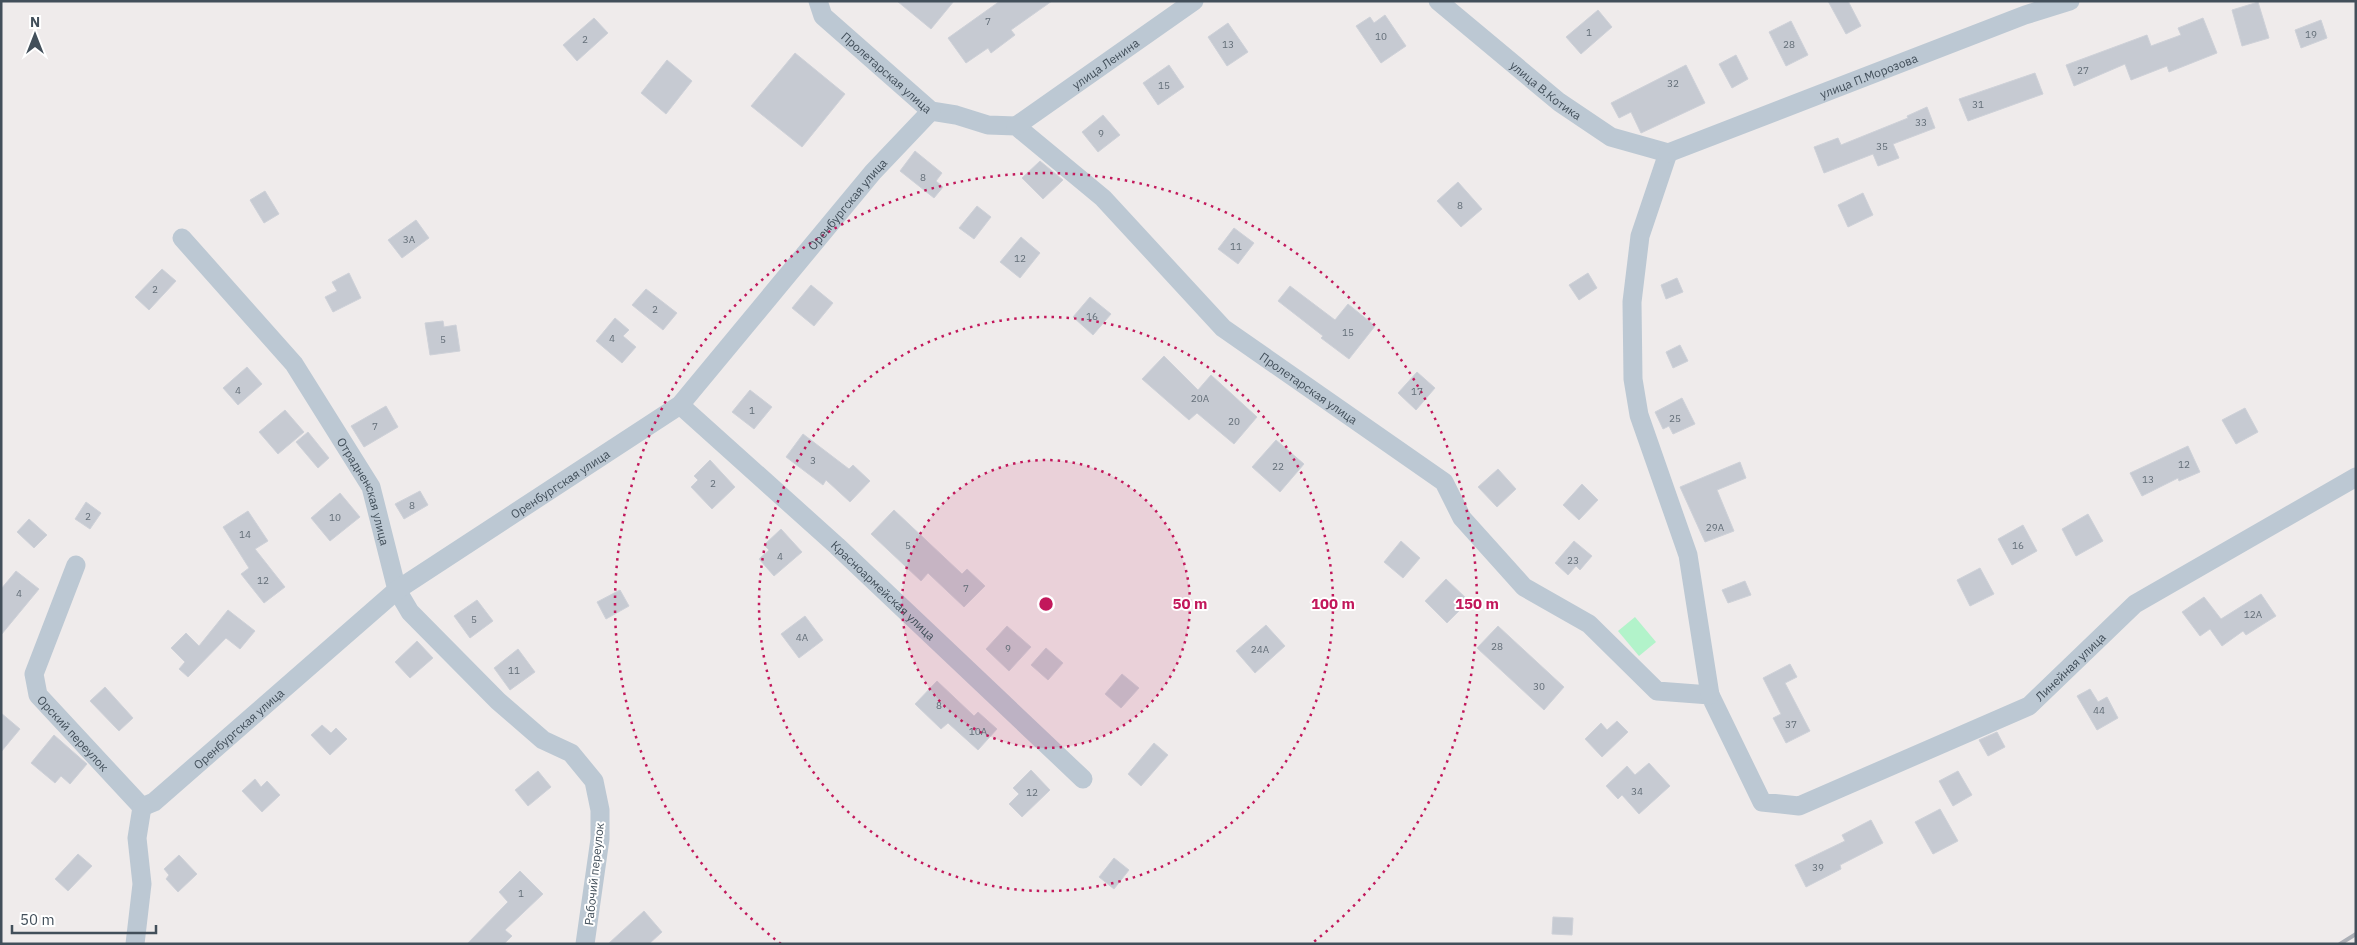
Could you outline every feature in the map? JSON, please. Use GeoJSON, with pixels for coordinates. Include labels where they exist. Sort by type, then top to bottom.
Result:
{"type":"FeatureCollection","features":[{"type":"Feature","properties":{"kind":"street","name":"Пролетарская улица"},"geometry":{"type":"LineString","coordinates":[[818,1],[823,16],[931,111],[956,115],[988,126],[1016,126],[1103,198],[1223,328],[1378,434],[1444,482],[1462,518],[1524,587],[1590,624],[1658,691],[1710,695]]}},
{"type":"Feature","properties":{"kind":"street","name":"улица Ленина"},"geometry":{"type":"LineString","coordinates":[[1016,126],[1194,1]]}},
{"type":"Feature","properties":{"kind":"street","name":"улица В.Котика"},"geometry":{"type":"LineString","coordinates":[[1438,1],[1559,102],[1611,137],[1668,153]]}},
{"type":"Feature","properties":{"kind":"street","name":"улица П.Морозова"},"geometry":{"type":"LineString","coordinates":[[1668,153],[2023,8],[2070,1]]}},
{"type":"Feature","properties":{"kind":"street","name":"Оренбургская улица"},"geometry":{"type":"LineString","coordinates":[[142,807],[154,802],[397,590],[680,405],[873,172],[931,111]]}},
{"type":"Feature","properties":{"kind":"street"},"geometry":{"type":"LineString","coordinates":[[1668,153],[1640,236],[1632,302],[1633,379],[1639,415],[1688,555],[1710,695]]}},
{"type":"Feature","properties":{"kind":"street","name":"Отрадненская улица"},"geometry":{"type":"LineString","coordinates":[[182,238],[294,364],[371,488],[397,590],[410,612],[498,701],[544,740]]}},
{"type":"Feature","properties":{"kind":"street","name":"Красноармейская улица"},"geometry":{"type":"LineString","coordinates":[[680,405],[837,546],[1083,780]]}},
{"type":"Feature","properties":{"kind":"street","name":"Линейная улица"},"geometry":{"type":"LineString","coordinates":[[1710,695],[1762,802],[1799,806],[2029,706],[2135,604],[2356,477]]}},
{"type":"Feature","properties":{"kind":"street","name":"Орский переулок"},"geometry":{"type":"LineString","coordinates":[[76,565],[34,674],[38,696],[142,807]]}},
{"type":"Feature","properties":{"kind":"street","name":"Рабочий переулок"},"geometry":{"type":"LineString","coordinates":[[544,740],[571,753],[594,781],[600,810],[600,839],[585,944]]}},
{"type":"Feature","properties":{"kind":"street"},"geometry":{"type":"LineString","coordinates":[[135,944],[142,884],[137,838],[142,807]]}},
{"type":"Feature","properties":{"kind":"green space"},"geometry":{"type":"Polygon","coordinates":[[[1635,617],[1656,642],[1639,656],[1618,631],[1635,617]]]}},
{"type":"Feature","properties":{"kind":"building"},"geometry":{"type":"Polygon","coordinates":[[[897,1],[954,1],[931,29],[897,1]]]}},
{"type":"Feature","properties":{"kind":"building"},"geometry":{"type":"Polygon","coordinates":[[[1000,1],[1052,1],[1011,30],[1015,35],[991,53],[988,48],[966,63],[948,38],[1000,1]]]}},
{"type":"Feature","properties":{"kind":"building"},"geometry":{"type":"Polygon","coordinates":[[[1828,1],[1848,1],[1861,26],[1846,34],[1828,1]]]}},
{"type":"Feature","properties":{"kind":"building"},"geometry":{"type":"Polygon","coordinates":[[[2258,2],[2269,38],[2242,46],[2232,10],[2258,2]]]}},
{"type":"Feature","properties":{"kind":"building"},"geometry":{"type":"Polygon","coordinates":[[[1598,10],[1612,27],[1581,54],[1566,37],[1598,10]]]}},
{"type":"Feature","properties":{"kind":"building"},"geometry":{"type":"Polygon","coordinates":[[[1385,15],[1406,46],[1381,63],[1356,26],[1370,17],[1374,23],[1385,15]]]}},
{"type":"Feature","properties":{"kind":"building"},"geometry":{"type":"Polygon","coordinates":[[[594,18],[608,33],[577,61],[563,45],[594,18]]]}},
{"type":"Feature","properties":{"kind":"building"},"geometry":{"type":"Polygon","coordinates":[[[2203,18],[2217,53],[2169,72],[2167,66],[2131,80],[2125,64],[2074,86],[2066,65],[2147,35],[2151,46],[2181,35],[2178,28],[2203,18]]]}},
{"type":"Feature","properties":{"kind":"building"},"geometry":{"type":"Polygon","coordinates":[[[2321,20],[2327,38],[2301,48],[2295,30],[2321,20]]]}},
{"type":"Feature","properties":{"kind":"building"},"geometry":{"type":"Polygon","coordinates":[[[1791,21],[1808,55],[1786,66],[1769,32],[1791,21]]]}},
{"type":"Feature","properties":{"kind":"building"},"geometry":{"type":"Polygon","coordinates":[[[1228,23],[1248,52],[1227,66],[1208,37],[1228,23]]]}},
{"type":"Feature","properties":{"kind":"building"},"geometry":{"type":"Polygon","coordinates":[[[795,53],[845,94],[802,147],[751,106],[795,53]]]}},
{"type":"Feature","properties":{"kind":"building"},"geometry":{"type":"Polygon","coordinates":[[[1736,55],[1748,79],[1732,88],[1719,64],[1736,55]]]}},
{"type":"Feature","properties":{"kind":"building"},"geometry":{"type":"Polygon","coordinates":[[[667,60],[692,81],[666,114],[641,93],[667,60]]]}},
{"type":"Feature","properties":{"kind":"building"},"geometry":{"type":"Polygon","coordinates":[[[1169,65],[1184,87],[1158,105],[1143,83],[1169,65]]]}},
{"type":"Feature","properties":{"kind":"building"},"geometry":{"type":"Polygon","coordinates":[[[1686,65],[1705,103],[1641,133],[1631,112],[1619,118],[1611,103],[1686,65]]]}},
{"type":"Feature","properties":{"kind":"building"},"geometry":{"type":"Polygon","coordinates":[[[2035,73],[2043,94],[1968,121],[1959,99],[2035,73]]]}},
{"type":"Feature","properties":{"kind":"building"},"geometry":{"type":"Polygon","coordinates":[[[1927,107],[1935,128],[1893,144],[1899,158],[1878,166],[1873,154],[1824,173],[1814,147],[1838,138],[1841,145],[1908,118],[1907,116],[1927,107]]]}},
{"type":"Feature","properties":{"kind":"building"},"geometry":{"type":"Polygon","coordinates":[[[1103,115],[1120,135],[1098,152],[1082,132],[1103,115]]]}},
{"type":"Feature","properties":{"kind":"building"},"geometry":{"type":"Polygon","coordinates":[[[915,151],[942,173],[936,181],[943,187],[934,198],[900,171],[915,151]]]}},
{"type":"Feature","properties":{"kind":"building"},"geometry":{"type":"Polygon","coordinates":[[[1040,161],[1063,180],[1043,199],[1022,178],[1040,161]]]}},
{"type":"Feature","properties":{"kind":"building"},"geometry":{"type":"Polygon","coordinates":[[[1458,182],[1482,209],[1461,227],[1437,201],[1458,182]]]}},
{"type":"Feature","properties":{"kind":"building"},"geometry":{"type":"Polygon","coordinates":[[[265,191],[279,214],[264,223],[250,200],[265,191]]]}},
{"type":"Feature","properties":{"kind":"building"},"geometry":{"type":"Polygon","coordinates":[[[1863,193],[1873,215],[1848,227],[1838,205],[1863,193]]]}},
{"type":"Feature","properties":{"kind":"building"},"geometry":{"type":"Polygon","coordinates":[[[977,206],[991,217],[974,239],[959,228],[977,206]]]}},
{"type":"Feature","properties":{"kind":"building"},"geometry":{"type":"Polygon","coordinates":[[[416,220],[429,238],[402,258],[388,240],[416,220]]]}},
{"type":"Feature","properties":{"kind":"building"},"geometry":{"type":"Polygon","coordinates":[[[1234,228],[1254,243],[1238,264],[1218,249],[1234,228]]]}},
{"type":"Feature","properties":{"kind":"building"},"geometry":{"type":"Polygon","coordinates":[[[1021,237],[1040,253],[1020,278],[1000,262],[1021,237]]]}},
{"type":"Feature","properties":{"kind":"building"},"geometry":{"type":"Polygon","coordinates":[[[162,269],[176,281],[149,310],[135,297],[162,269]]]}},
{"type":"Feature","properties":{"kind":"building"},"geometry":{"type":"Polygon","coordinates":[[[349,273],[361,298],[333,312],[325,297],[337,291],[332,282],[349,273]]]}},
{"type":"Feature","properties":{"kind":"building"},"geometry":{"type":"Polygon","coordinates":[[[1588,273],[1597,288],[1579,300],[1569,285],[1588,273]]]}},
{"type":"Feature","properties":{"kind":"building"},"geometry":{"type":"Polygon","coordinates":[[[1677,278],[1683,292],[1666,299],[1661,285],[1677,278]]]}},
{"type":"Feature","properties":{"kind":"building"},"geometry":{"type":"Polygon","coordinates":[[[811,285],[833,303],[814,326],[792,308],[811,285]]]}},
{"type":"Feature","properties":{"kind":"building"},"geometry":{"type":"Polygon","coordinates":[[[1290,286],[1335,320],[1348,304],[1375,326],[1349,359],[1278,301],[1290,286]]]}},
{"type":"Feature","properties":{"kind":"building"},"geometry":{"type":"Polygon","coordinates":[[[646,289],[677,313],[663,330],[632,305],[646,289]]]}},
{"type":"Feature","properties":{"kind":"building"},"geometry":{"type":"Polygon","coordinates":[[[1090,297],[1111,314],[1093,335],[1073,317],[1090,297]]]}},
{"type":"Feature","properties":{"kind":"building"},"geometry":{"type":"Polygon","coordinates":[[[615,318],[629,330],[623,336],[636,347],[622,363],[596,341],[615,318]]]}},
{"type":"Feature","properties":{"kind":"building"},"geometry":{"type":"Polygon","coordinates":[[[443,321],[444,327],[456,325],[460,351],[430,355],[425,323],[443,321]]]}},
{"type":"Feature","properties":{"kind":"building"},"geometry":{"type":"Polygon","coordinates":[[[1680,345],[1688,361],[1673,368],[1666,352],[1680,345]]]}},
{"type":"Feature","properties":{"kind":"building"},"geometry":{"type":"Polygon","coordinates":[[[1164,356],[1198,390],[1211,375],[1257,417],[1234,444],[1197,413],[1189,420],[1142,379],[1164,356]]]}},
{"type":"Feature","properties":{"kind":"building"},"geometry":{"type":"Polygon","coordinates":[[[247,367],[262,384],[238,405],[223,388],[247,367]]]}},
{"type":"Feature","properties":{"kind":"building"},"geometry":{"type":"Polygon","coordinates":[[[1417,372],[1435,388],[1416,410],[1398,393],[1417,372]]]}},
{"type":"Feature","properties":{"kind":"building"},"geometry":{"type":"Polygon","coordinates":[[[750,390],[772,407],[754,429],[732,412],[750,390]]]}},
{"type":"Feature","properties":{"kind":"building"},"geometry":{"type":"Polygon","coordinates":[[[1682,398],[1695,424],[1673,434],[1669,426],[1663,429],[1655,412],[1682,398]]]}},
{"type":"Feature","properties":{"kind":"building"},"geometry":{"type":"Polygon","coordinates":[[[386,406],[398,427],[364,447],[351,426],[386,406]]]}},
{"type":"Feature","properties":{"kind":"building"},"geometry":{"type":"Polygon","coordinates":[[[2245,408],[2258,432],[2236,444],[2222,420],[2245,408]]]}},
{"type":"Feature","properties":{"kind":"building"},"geometry":{"type":"Polygon","coordinates":[[[285,410],[304,432],[278,454],[259,432],[285,410]]]}},
{"type":"Feature","properties":{"kind":"building"},"geometry":{"type":"Polygon","coordinates":[[[308,432],[329,458],[318,468],[296,442],[308,432]]]}},
{"type":"Feature","properties":{"kind":"building"},"geometry":{"type":"Polygon","coordinates":[[[803,434],[849,469],[853,465],[870,481],[850,502],[826,480],[823,485],[786,457],[803,434]]]}},
{"type":"Feature","properties":{"kind":"building"},"geometry":{"type":"Polygon","coordinates":[[[1276,440],[1304,464],[1280,492],[1252,467],[1276,440]]]}},
{"type":"Feature","properties":{"kind":"building"},"geometry":{"type":"Polygon","coordinates":[[[2188,446],[2200,472],[2179,481],[2178,478],[2142,496],[2130,473],[2188,446]]]}},
{"type":"Feature","properties":{"kind":"building"},"geometry":{"type":"Polygon","coordinates":[[[710,460],[735,487],[712,509],[691,487],[698,480],[694,476],[710,460]]]}},
{"type":"Feature","properties":{"kind":"building"},"geometry":{"type":"Polygon","coordinates":[[[1740,462],[1746,478],[1717,490],[1734,531],[1705,542],[1680,487],[1740,462]]]}},
{"type":"Feature","properties":{"kind":"building"},"geometry":{"type":"Polygon","coordinates":[[[1498,469],[1516,489],[1497,507],[1478,487],[1498,469]]]}},
{"type":"Feature","properties":{"kind":"building"},"geometry":{"type":"Polygon","coordinates":[[[1582,484],[1598,500],[1579,520],[1563,505],[1582,484]]]}},
{"type":"Feature","properties":{"kind":"building"},"geometry":{"type":"Polygon","coordinates":[[[420,491],[428,505],[404,519],[395,504],[420,491]]]}},
{"type":"Feature","properties":{"kind":"building"},"geometry":{"type":"Polygon","coordinates":[[[340,493],[360,517],[330,541],[311,518],[340,493]]]}},
{"type":"Feature","properties":{"kind":"building"},"geometry":{"type":"Polygon","coordinates":[[[86,502],[101,513],[90,529],[75,519],[86,502]]]}},
{"type":"Feature","properties":{"kind":"building"},"geometry":{"type":"Polygon","coordinates":[[[894,510],[962,574],[967,569],[985,586],[964,607],[928,573],[921,581],[871,534],[894,510]]]}},
{"type":"Feature","properties":{"kind":"building"},"geometry":{"type":"Polygon","coordinates":[[[248,511],[268,541],[255,549],[285,587],[264,603],[241,574],[249,568],[223,527],[248,511]]]}},
{"type":"Feature","properties":{"kind":"building"},"geometry":{"type":"Polygon","coordinates":[[[2088,514],[2103,541],[2076,556],[2062,529],[2088,514]]]}},
{"type":"Feature","properties":{"kind":"building"},"geometry":{"type":"Polygon","coordinates":[[[29,519],[47,535],[34,548],[17,532],[29,519]]]}},
{"type":"Feature","properties":{"kind":"building"},"geometry":{"type":"Polygon","coordinates":[[[2023,525],[2037,551],[2012,565],[1998,539],[2023,525]]]}},
{"type":"Feature","properties":{"kind":"building"},"geometry":{"type":"Polygon","coordinates":[[[781,529],[802,552],[774,576],[759,559],[769,550],[764,545],[781,529]]]}},
{"type":"Feature","properties":{"kind":"building"},"geometry":{"type":"Polygon","coordinates":[[[1401,541],[1420,558],[1403,578],[1384,562],[1401,541]]]}},
{"type":"Feature","properties":{"kind":"building"},"geometry":{"type":"Polygon","coordinates":[[[1574,541],[1592,556],[1580,570],[1576,566],[1568,575],[1555,563],[1574,541]]]}},
{"type":"Feature","properties":{"kind":"building"},"geometry":{"type":"Polygon","coordinates":[[[1980,568],[1994,594],[1970,606],[1957,580],[1980,568]]]}},
{"type":"Feature","properties":{"kind":"building"},"geometry":{"type":"Polygon","coordinates":[[[16,571],[39,589],[1,635],[1,589],[16,571]]]}},
{"type":"Feature","properties":{"kind":"building"},"geometry":{"type":"Polygon","coordinates":[[[1446,579],[1469,601],[1447,623],[1425,601],[1446,579]]]}},
{"type":"Feature","properties":{"kind":"building"},"geometry":{"type":"Polygon","coordinates":[[[1745,581],[1751,595],[1728,603],[1722,590],[1745,581]]]}},
{"type":"Feature","properties":{"kind":"building"},"geometry":{"type":"Polygon","coordinates":[[[620,590],[629,606],[606,619],[597,602],[620,590]]]}},
{"type":"Feature","properties":{"kind":"building"},"geometry":{"type":"Polygon","coordinates":[[[2261,594],[2276,616],[2246,635],[2243,631],[2222,646],[2210,629],[2200,636],[2182,612],[2204,597],[2221,619],[2261,594]]]}},
{"type":"Feature","properties":{"kind":"building"},"geometry":{"type":"Polygon","coordinates":[[[477,600],[493,621],[470,638],[454,616],[477,600]]]}},
{"type":"Feature","properties":{"kind":"building"},"geometry":{"type":"Polygon","coordinates":[[[228,610],[255,631],[240,649],[226,638],[188,677],[179,669],[185,662],[171,648],[186,633],[199,646],[228,610]]]}},
{"type":"Feature","properties":{"kind":"building"},"geometry":{"type":"Polygon","coordinates":[[[805,616],[823,640],[799,658],[781,634],[805,616]]]}},
{"type":"Feature","properties":{"kind":"building"},"geometry":{"type":"Polygon","coordinates":[[[1266,625],[1285,646],[1255,673],[1236,651],[1266,625]]]}},
{"type":"Feature","properties":{"kind":"building"},"geometry":{"type":"Polygon","coordinates":[[[1007,626],[1031,647],[1009,671],[986,649],[1007,626]]]}},
{"type":"Feature","properties":{"kind":"building"},"geometry":{"type":"Polygon","coordinates":[[[1498,626],[1564,687],[1544,710],[1477,648],[1498,626]]]}},
{"type":"Feature","properties":{"kind":"building"},"geometry":{"type":"Polygon","coordinates":[[[417,641],[433,658],[410,678],[395,662],[417,641]]]}},
{"type":"Feature","properties":{"kind":"building"},"geometry":{"type":"Polygon","coordinates":[[[1046,648],[1063,663],[1048,680],[1031,665],[1046,648]]]}},
{"type":"Feature","properties":{"kind":"building"},"geometry":{"type":"Polygon","coordinates":[[[518,649],[535,672],[510,690],[494,668],[518,649]]]}},
{"type":"Feature","properties":{"kind":"building"},"geometry":{"type":"Polygon","coordinates":[[[1790,664],[1797,677],[1785,683],[1810,731],[1786,743],[1773,718],[1781,714],[1763,678],[1790,664]]]}},
{"type":"Feature","properties":{"kind":"building"},"geometry":{"type":"Polygon","coordinates":[[[1122,674],[1139,688],[1121,708],[1105,694],[1122,674]]]}},
{"type":"Feature","properties":{"kind":"building"},"geometry":{"type":"Polygon","coordinates":[[[937,681],[974,716],[978,712],[997,729],[978,750],[948,723],[941,729],[915,704],[937,681]]]}},
{"type":"Feature","properties":{"kind":"building"},"geometry":{"type":"Polygon","coordinates":[[[105,687],[133,718],[119,731],[90,701],[105,687]]]}},
{"type":"Feature","properties":{"kind":"building"},"geometry":{"type":"Polygon","coordinates":[[[2090,689],[2098,702],[2107,697],[2118,718],[2097,730],[2077,696],[2090,689]]]}},
{"type":"Feature","properties":{"kind":"building"},"geometry":{"type":"Polygon","coordinates":[[[1,713],[20,729],[1,752],[1,713]]]}},
{"type":"Feature","properties":{"kind":"building"},"geometry":{"type":"Polygon","coordinates":[[[1617,721],[1628,732],[1602,757],[1585,739],[1601,723],[1607,730],[1617,721]]]}},
{"type":"Feature","properties":{"kind":"building"},"geometry":{"type":"Polygon","coordinates":[[[322,725],[331,733],[336,728],[347,739],[330,755],[311,735],[322,725]]]}},
{"type":"Feature","properties":{"kind":"building"},"geometry":{"type":"Polygon","coordinates":[[[1997,732],[2005,747],[1988,756],[1979,740],[1997,732]]]}},
{"type":"Feature","properties":{"kind":"building"},"geometry":{"type":"Polygon","coordinates":[[[54,735],[87,764],[70,784],[61,776],[55,783],[31,763],[54,735]]]}},
{"type":"Feature","properties":{"kind":"building"},"geometry":{"type":"Polygon","coordinates":[[[1154,743],[1168,755],[1141,786],[1128,774],[1154,743]]]}},
{"type":"Feature","properties":{"kind":"building"},"geometry":{"type":"Polygon","coordinates":[[[1649,763],[1670,786],[1639,814],[1622,795],[1618,799],[1606,786],[1627,766],[1635,775],[1649,763]]]}},
{"type":"Feature","properties":{"kind":"building"},"geometry":{"type":"Polygon","coordinates":[[[1031,770],[1050,790],[1022,817],[1009,804],[1019,794],[1013,788],[1031,770]]]}},
{"type":"Feature","properties":{"kind":"building"},"geometry":{"type":"Polygon","coordinates":[[[538,771],[551,787],[528,806],[515,790],[538,771]]]}},
{"type":"Feature","properties":{"kind":"building"},"geometry":{"type":"Polygon","coordinates":[[[1958,771],[1972,795],[1953,806],[1939,781],[1958,771]]]}},
{"type":"Feature","properties":{"kind":"building"},"geometry":{"type":"Polygon","coordinates":[[[255,779],[261,787],[267,781],[280,795],[262,812],[242,791],[255,779]]]}},
{"type":"Feature","properties":{"kind":"building"},"geometry":{"type":"Polygon","coordinates":[[[1940,809],[1958,841],[1933,854],[1915,822],[1940,809]]]}},
{"type":"Feature","properties":{"kind":"building"},"geometry":{"type":"Polygon","coordinates":[[[1871,820],[1883,843],[1840,865],[1841,869],[1806,887],[1795,865],[1845,841],[1842,835],[1871,820]]]}},
{"type":"Feature","properties":{"kind":"building"},"geometry":{"type":"Polygon","coordinates":[[[78,854],[92,866],[68,891],[55,879],[78,854]]]}},
{"type":"Feature","properties":{"kind":"building"},"geometry":{"type":"Polygon","coordinates":[[[179,855],[197,874],[178,892],[166,879],[169,875],[164,869],[179,855]]]}},
{"type":"Feature","properties":{"kind":"building"},"geometry":{"type":"Polygon","coordinates":[[[1114,858],[1129,870],[1114,889],[1099,877],[1114,858]]]}},
{"type":"Feature","properties":{"kind":"building"},"geometry":{"type":"Polygon","coordinates":[[[520,871],[543,894],[505,930],[512,936],[504,944],[467,944],[508,902],[499,892],[520,871]]]}},
{"type":"Feature","properties":{"kind":"building"},"geometry":{"type":"Polygon","coordinates":[[[644,911],[662,932],[649,944],[608,944],[644,911]]]}},
{"type":"Feature","properties":{"kind":"building"},"geometry":{"type":"Polygon","coordinates":[[[1553,917],[1573,918],[1572,935],[1552,934],[1553,917]]]}},
{"type":"Feature","properties":{"kind":"railway"},"geometry":{"type":"LineString","coordinates":[[2340,944],[2356,934]]}}]}
